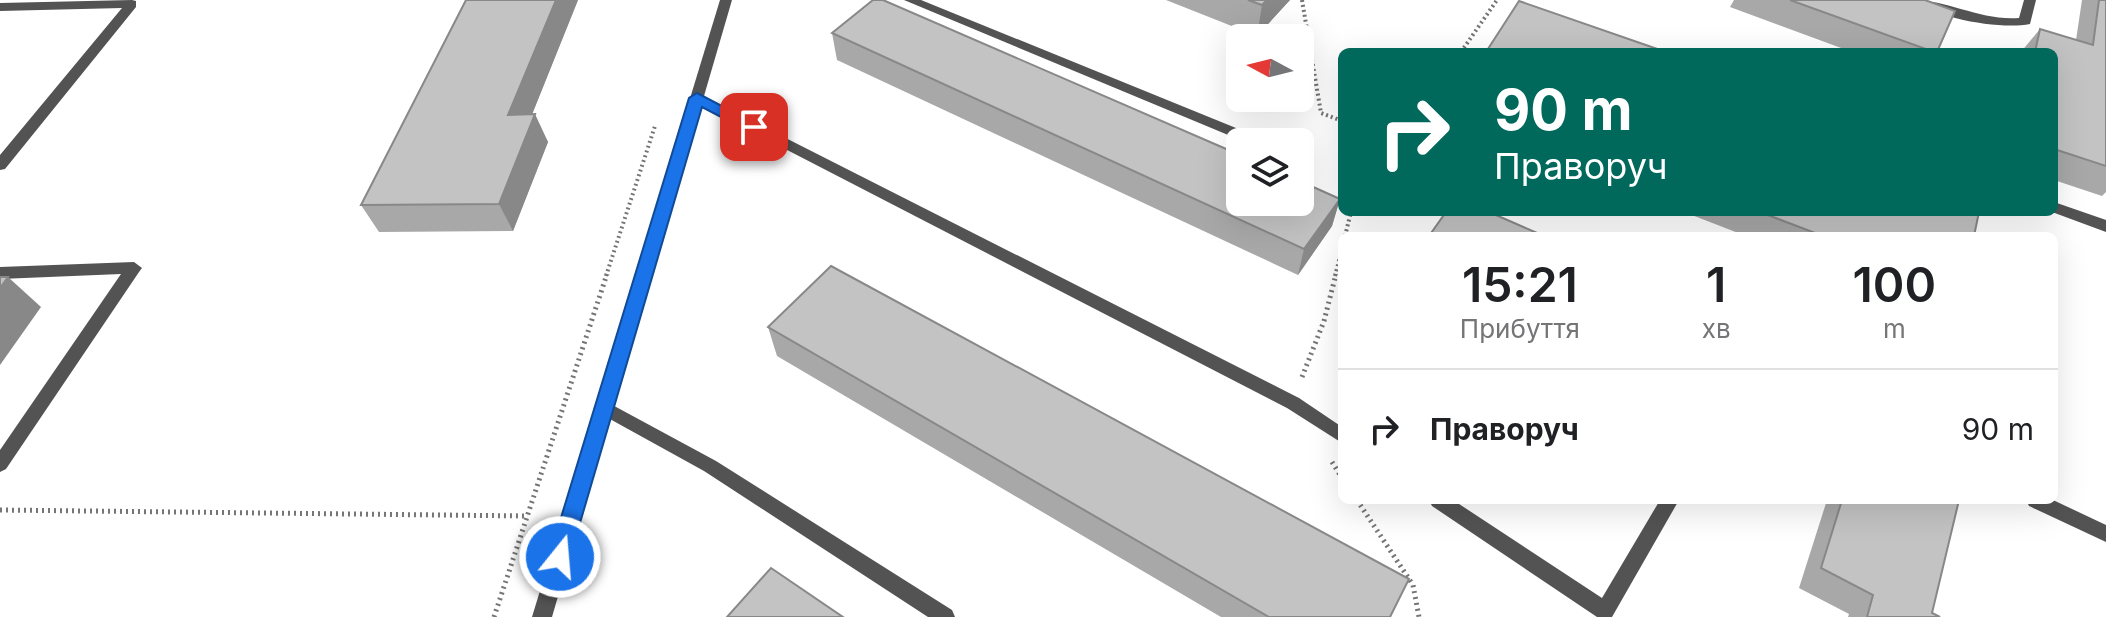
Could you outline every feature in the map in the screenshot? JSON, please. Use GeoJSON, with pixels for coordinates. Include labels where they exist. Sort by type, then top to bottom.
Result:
{"type":"FeatureCollection","features":[{"type":"Feature","properties":{"kind":"street"},"geometry":{"type":"LineString","coordinates":[[542,617],[726,0]]}},
{"type":"Feature","properties":{"kind":"street"},"geometry":{"type":"LineString","coordinates":[[910,0],[1226,129]]}},
{"type":"Feature","properties":{"kind":"street"},"geometry":{"type":"LineString","coordinates":[[1918,0],[1980,22],[2006,24],[2025,21],[2030,0]]}},
{"type":"Feature","properties":{"kind":"street"},"geometry":{"type":"LineString","coordinates":[[0,7],[132,4],[0,165]]}},
{"type":"Feature","properties":{"kind":"street"},"geometry":{"type":"LineString","coordinates":[[697,98],[1293,403],[1338,433]]}},
{"type":"Feature","properties":{"kind":"street"},"geometry":{"type":"LineString","coordinates":[[2058,208],[2106,226]]}},
{"type":"Feature","properties":{"kind":"street"},"geometry":{"type":"LineString","coordinates":[[0,273],[134,268],[0,464]]}},
{"type":"Feature","properties":{"kind":"street"},"geometry":{"type":"LineString","coordinates":[[605,408],[710,466],[945,617]]}},
{"type":"Feature","properties":{"kind":"street"},"geometry":{"type":"LineString","coordinates":[[1444,504],[1605,611],[1668,504]]}},
{"type":"Feature","properties":{"kind":"street"},"geometry":{"type":"LineString","coordinates":[[2043,504],[2106,534]]}},
{"type":"Feature","properties":{"kind":"path"},"geometry":{"type":"LineString","coordinates":[[1302,0],[1321,113],[1338,119]]}},
{"type":"Feature","properties":{"kind":"path"},"geometry":{"type":"LineString","coordinates":[[1464,48],[1497,0]]}},
{"type":"Feature","properties":{"kind":"path"},"geometry":{"type":"LineString","coordinates":[[494,617],[659,116]]}},
{"type":"Feature","properties":{"kind":"path"},"geometry":{"type":"LineString","coordinates":[[1293,403],[1324,321],[1338,265]]}},
{"type":"Feature","properties":{"kind":"path"},"geometry":{"type":"LineString","coordinates":[[1326,453],[1338,472]]}},
{"type":"Feature","properties":{"kind":"path"},"geometry":{"type":"LineString","coordinates":[[1360,504],[1413,585],[1419,617]]}},
{"type":"Feature","properties":{"kind":"path"},"geometry":{"type":"LineString","coordinates":[[0,510],[528,516]]}},
{"type":"Feature","properties":{"kind":"building"},"geometry":{"type":"Polygon","coordinates":[[[466,0],[556,0],[508,115],[535,114],[499,204],[361,205],[466,0]]]}},
{"type":"Feature","properties":{"kind":"building"},"geometry":{"type":"Polygon","coordinates":[[[873,0],[883,0],[1226,149],[1226,213],[832,33],[873,0]]]}},
{"type":"Feature","properties":{"kind":"building"},"geometry":{"type":"Polygon","coordinates":[[[1248,0],[1267,0],[1262,5],[1248,0]]]}},
{"type":"Feature","properties":{"kind":"building"},"geometry":{"type":"Polygon","coordinates":[[[1790,0],[1925,0],[1955,11],[1939,48],[1923,48],[1790,0]]]}},
{"type":"Feature","properties":{"kind":"building"},"geometry":{"type":"Polygon","coordinates":[[[2099,0],[2106,0],[2106,166],[2058,150],[2058,48],[2036,48],[2040,29],[2093,45],[2099,0]]]}},
{"type":"Feature","properties":{"kind":"building"},"geometry":{"type":"Polygon","coordinates":[[[1519,1],[1654,48],[1489,48],[1519,1]]]}},
{"type":"Feature","properties":{"kind":"building"},"geometry":{"type":"Polygon","coordinates":[[[1314,187],[1338,198],[1304,249],[1232,216],[1314,216],[1314,187]]]}},
{"type":"Feature","properties":{"kind":"building"},"geometry":{"type":"Polygon","coordinates":[[[1443,216],[1498,216],[1535,232],[1432,232],[1443,216]]]}},
{"type":"Feature","properties":{"kind":"building"},"geometry":{"type":"Polygon","coordinates":[[[1770,216],[1978,216],[1975,232],[1812,232],[1770,216]]]}},
{"type":"Feature","properties":{"kind":"building"},"geometry":{"type":"Polygon","coordinates":[[[831,266],[1409,579],[1390,617],[1269,617],[768,327],[831,266]]]}},
{"type":"Feature","properties":{"kind":"building"},"geometry":{"type":"Polygon","coordinates":[[[0,277],[8,277],[0,288],[0,277]]]}},
{"type":"Feature","properties":{"kind":"building"},"geometry":{"type":"Polygon","coordinates":[[[1841,504],[1958,504],[1932,613],[1940,617],[1867,617],[1873,595],[1821,568],[1841,504]]]}},
{"type":"Feature","properties":{"kind":"building"},"geometry":{"type":"Polygon","coordinates":[[[771,568],[843,617],[727,617],[771,568]]]}},
{"type":"Feature","properties":{"kind":"route"},"geometry":{"type":"LineString","coordinates":[[560,557],[697,98],[754,127]]}}]}
